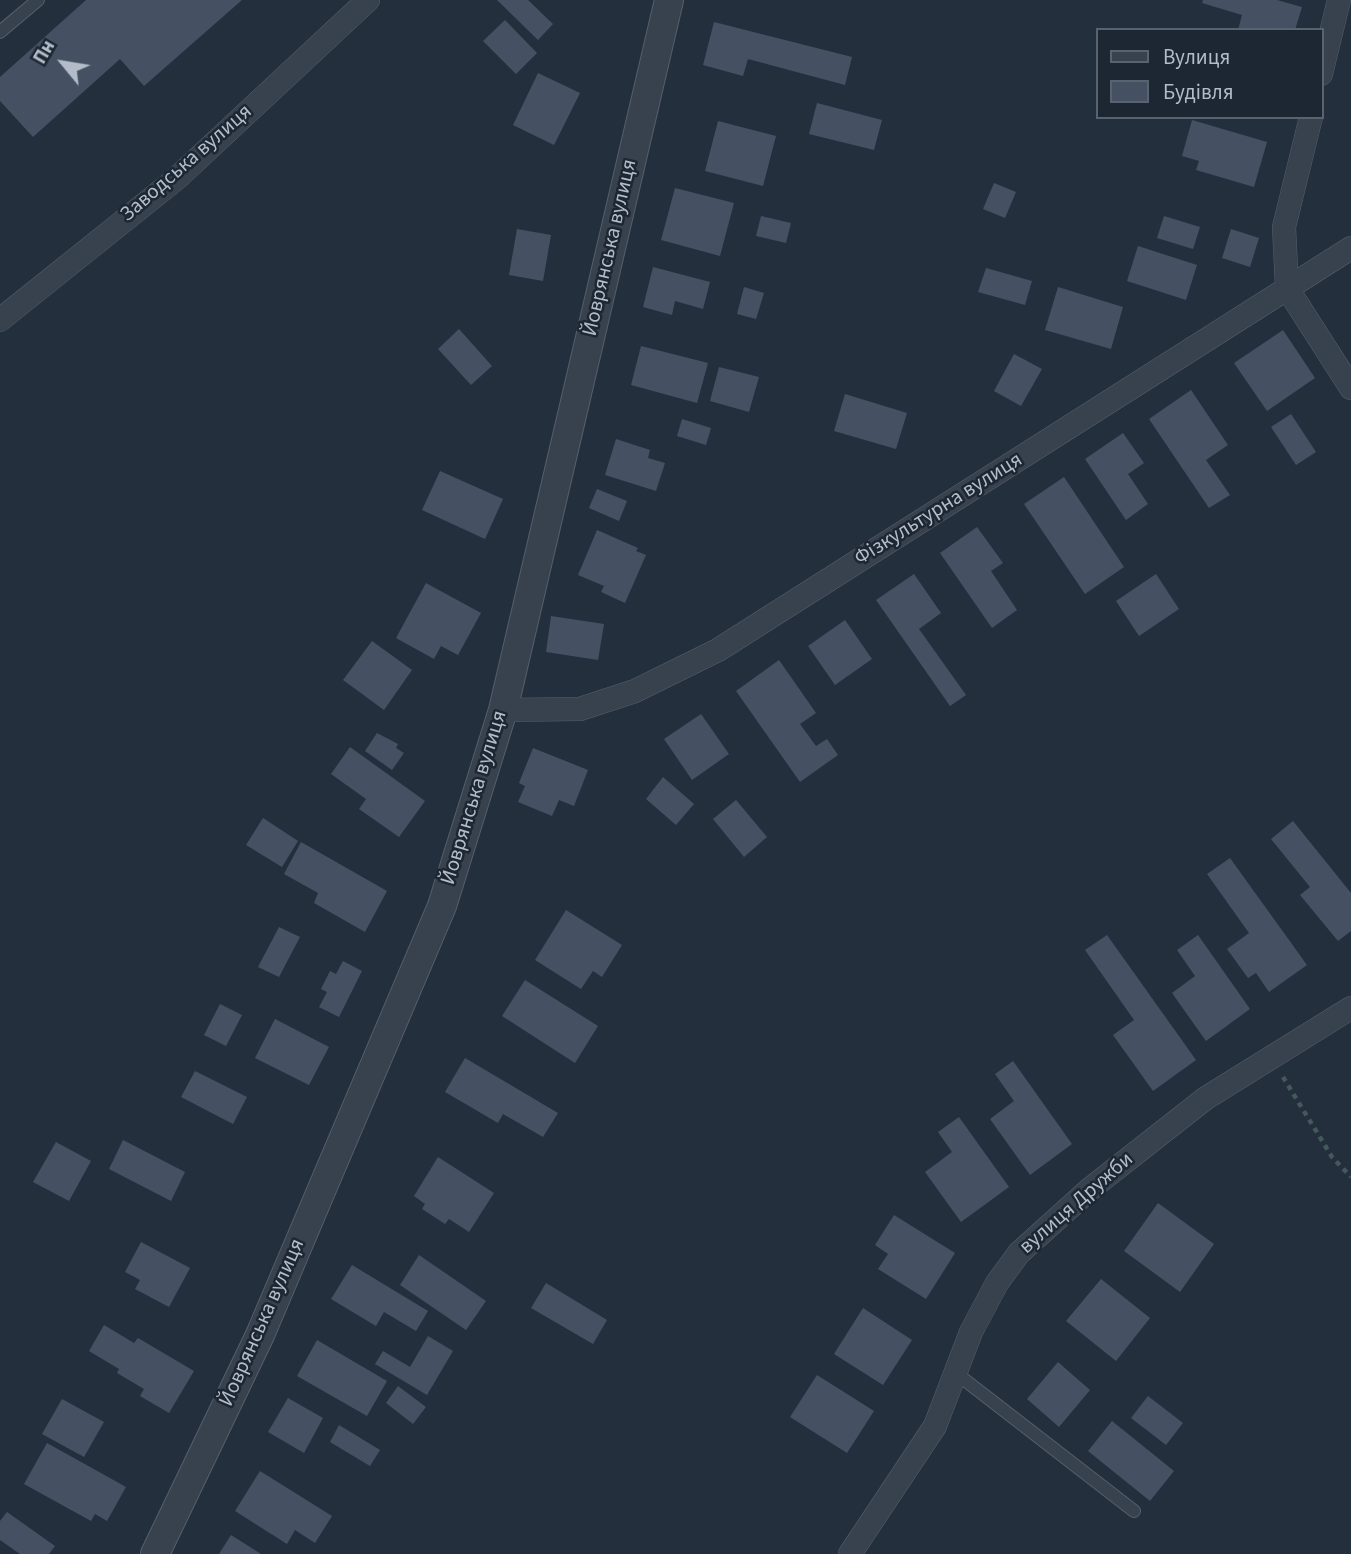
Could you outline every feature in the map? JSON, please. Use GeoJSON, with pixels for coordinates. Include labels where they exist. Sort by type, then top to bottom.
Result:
{"type":"FeatureCollection","features":[{"type":"Feature","properties":{"kind":"street","name":"Заводська вулиця"},"geometry":{"type":"LineString","coordinates":[[0,320],[176,179],[368,0]]}},
{"type":"Feature","properties":{"kind":"street","name":"Йоврянська вулиця"},"geometry":{"type":"LineString","coordinates":[[155,1554],[260,1335],[442,906],[503,710],[670,0]]}},
{"type":"Feature","properties":{"kind":"street"},"geometry":{"type":"LineString","coordinates":[[1323,66],[1339,0]]}},
{"type":"Feature","properties":{"kind":"street"},"geometry":{"type":"LineString","coordinates":[[1311,119],[1284,227],[1287,288],[1351,388]]}},
{"type":"Feature","properties":{"kind":"street","name":"Фізкультурна вулиця"},"geometry":{"type":"LineString","coordinates":[[503,710],[580,709],[635,691],[718,650],[1351,248]]}},
{"type":"Feature","properties":{"kind":"street","name":"вулиця Дружби"},"geometry":{"type":"LineString","coordinates":[[850,1554],[934,1426],[957,1374],[971,1332],[997,1283],[1018,1253],[1090,1189],[1206,1098],[1351,1007]]}},
{"type":"Feature","properties":{"kind":"lane"},"geometry":{"type":"LineString","coordinates":[[0,32],[38,0]]}},
{"type":"Feature","properties":{"kind":"lane"},"geometry":{"type":"LineString","coordinates":[[957,1374],[1134,1511]]}},
{"type":"Feature","properties":{"kind":"path"},"geometry":{"type":"LineString","coordinates":[[1271,1059],[1332,1157],[1351,1177]]}},
{"type":"Feature","properties":{"kind":"building"},"geometry":{"type":"Polygon","coordinates":[[[86,0],[242,0],[144,86],[120,59],[33,137],[0,101],[0,77],[86,0]]]}},
{"type":"Feature","properties":{"kind":"building"},"geometry":{"type":"Polygon","coordinates":[[[497,0],[528,0],[553,24],[538,40],[497,0]]]}},
{"type":"Feature","properties":{"kind":"building"},"geometry":{"type":"Polygon","coordinates":[[[1203,0],[1277,0],[1302,7],[1296,28],[1239,28],[1242,15],[1202,3],[1203,0]]]}},
{"type":"Feature","properties":{"kind":"building"},"geometry":{"type":"Polygon","coordinates":[[[505,20],[537,53],[516,74],[483,41],[505,20]]]}},
{"type":"Feature","properties":{"kind":"building"},"geometry":{"type":"Polygon","coordinates":[[[714,22],[852,57],[845,85],[748,59],[743,76],[703,65],[714,22]]]}},
{"type":"Feature","properties":{"kind":"building"},"geometry":{"type":"Polygon","coordinates":[[[538,73],[580,93],[554,145],[513,125],[538,73]]]}},
{"type":"Feature","properties":{"kind":"building"},"geometry":{"type":"Polygon","coordinates":[[[817,103],[882,120],[874,150],[809,134],[817,103]]]}},
{"type":"Feature","properties":{"kind":"building"},"geometry":{"type":"Polygon","coordinates":[[[1192,120],[1267,142],[1254,187],[1196,170],[1199,161],[1182,156],[1192,120]]]}},
{"type":"Feature","properties":{"kind":"building"},"geometry":{"type":"Polygon","coordinates":[[[718,121],[776,136],[763,186],[705,171],[718,121]]]}},
{"type":"Feature","properties":{"kind":"building"},"geometry":{"type":"Polygon","coordinates":[[[994,183],[1016,192],[1005,218],[983,209],[994,183]]]}},
{"type":"Feature","properties":{"kind":"building"},"geometry":{"type":"Polygon","coordinates":[[[675,188],[734,203],[720,256],[661,240],[675,188]]]}},
{"type":"Feature","properties":{"kind":"building"},"geometry":{"type":"Polygon","coordinates":[[[761,216],[791,223],[786,243],[756,236],[761,216]]]}},
{"type":"Feature","properties":{"kind":"building"},"geometry":{"type":"Polygon","coordinates":[[[1164,216],[1200,227],[1193,249],[1157,238],[1164,216]]]}},
{"type":"Feature","properties":{"kind":"building"},"geometry":{"type":"Polygon","coordinates":[[[517,229],[551,235],[543,281],[509,275],[517,229]]]}},
{"type":"Feature","properties":{"kind":"building"},"geometry":{"type":"Polygon","coordinates":[[[1231,229],[1259,238],[1250,267],[1222,258],[1231,229]]]}},
{"type":"Feature","properties":{"kind":"building"},"geometry":{"type":"Polygon","coordinates":[[[1138,246],[1197,265],[1186,300],[1127,281],[1138,246]]]}},
{"type":"Feature","properties":{"kind":"building"},"geometry":{"type":"Polygon","coordinates":[[[653,267],[710,282],[703,309],[675,301],[672,315],[643,307],[653,267]]]}},
{"type":"Feature","properties":{"kind":"building"},"geometry":{"type":"Polygon","coordinates":[[[986,268],[1032,281],[1025,305],[978,292],[986,268]]]}},
{"type":"Feature","properties":{"kind":"building"},"geometry":{"type":"Polygon","coordinates":[[[744,287],[764,293],[756,319],[737,314],[744,287]]]}},
{"type":"Feature","properties":{"kind":"building"},"geometry":{"type":"Polygon","coordinates":[[[1058,287],[1123,307],[1111,349],[1045,330],[1058,287]]]}},
{"type":"Feature","properties":{"kind":"building"},"geometry":{"type":"Polygon","coordinates":[[[459,329],[492,366],[471,385],[438,349],[459,329]]]}},
{"type":"Feature","properties":{"kind":"building"},"geometry":{"type":"Polygon","coordinates":[[[1283,330],[1315,378],[1267,411],[1234,363],[1283,330]]]}},
{"type":"Feature","properties":{"kind":"building"},"geometry":{"type":"Polygon","coordinates":[[[641,346],[708,363],[697,403],[631,385],[641,346]]]}},
{"type":"Feature","properties":{"kind":"building"},"geometry":{"type":"Polygon","coordinates":[[[1014,354],[1042,369],[1021,406],[994,391],[1014,354]]]}},
{"type":"Feature","properties":{"kind":"building"},"geometry":{"type":"Polygon","coordinates":[[[719,367],[759,377],[749,412],[710,401],[719,367]]]}},
{"type":"Feature","properties":{"kind":"building"},"geometry":{"type":"Polygon","coordinates":[[[1191,390],[1228,445],[1206,460],[1230,495],[1209,508],[1149,419],[1191,390]]]}},
{"type":"Feature","properties":{"kind":"building"},"geometry":{"type":"Polygon","coordinates":[[[845,394],[907,413],[896,449],[834,431],[845,394]]]}},
{"type":"Feature","properties":{"kind":"building"},"geometry":{"type":"Polygon","coordinates":[[[1291,414],[1316,452],[1296,465],[1271,427],[1291,414]]]}},
{"type":"Feature","properties":{"kind":"building"},"geometry":{"type":"Polygon","coordinates":[[[682,419],[711,428],[706,445],[677,436],[682,419]]]}},
{"type":"Feature","properties":{"kind":"building"},"geometry":{"type":"Polygon","coordinates":[[[1123,433],[1144,463],[1128,474],[1148,504],[1126,520],[1085,459],[1123,433]]]}},
{"type":"Feature","properties":{"kind":"building"},"geometry":{"type":"Polygon","coordinates":[[[616,439],[650,450],[648,458],[665,463],[656,491],[605,475],[616,439]]]}},
{"type":"Feature","properties":{"kind":"building"},"geometry":{"type":"Polygon","coordinates":[[[440,471],[503,499],[485,539],[422,510],[440,471]]]}},
{"type":"Feature","properties":{"kind":"building"},"geometry":{"type":"Polygon","coordinates":[[[1064,477],[1124,567],[1085,594],[1024,504],[1064,477]]]}},
{"type":"Feature","properties":{"kind":"building"},"geometry":{"type":"Polygon","coordinates":[[[597,489],[627,501],[619,521],[589,508],[597,489]]]}},
{"type":"Feature","properties":{"kind":"building"},"geometry":{"type":"Polygon","coordinates":[[[977,527],[1003,563],[991,571],[1017,610],[992,628],[940,553],[977,527]]]}},
{"type":"Feature","properties":{"kind":"building"},"geometry":{"type":"Polygon","coordinates":[[[597,530],[638,548],[636,551],[646,555],[625,603],[601,592],[604,586],[578,575],[597,530]]]}},
{"type":"Feature","properties":{"kind":"building"},"geometry":{"type":"Polygon","coordinates":[[[914,574],[941,613],[919,629],[966,695],[950,706],[876,600],[914,574]]]}},
{"type":"Feature","properties":{"kind":"building"},"geometry":{"type":"Polygon","coordinates":[[[1156,574],[1179,609],[1139,636],[1116,601],[1156,574]]]}},
{"type":"Feature","properties":{"kind":"building"},"geometry":{"type":"Polygon","coordinates":[[[426,583],[481,613],[458,655],[441,646],[434,659],[396,638],[426,583]]]}},
{"type":"Feature","properties":{"kind":"building"},"geometry":{"type":"Polygon","coordinates":[[[551,616],[604,624],[598,660],[546,652],[551,616]]]}},
{"type":"Feature","properties":{"kind":"building"},"geometry":{"type":"Polygon","coordinates":[[[845,620],[872,659],[835,685],[808,646],[845,620]]]}},
{"type":"Feature","properties":{"kind":"building"},"geometry":{"type":"Polygon","coordinates":[[[372,641],[412,670],[384,710],[343,680],[372,641]]]}},
{"type":"Feature","properties":{"kind":"building"},"geometry":{"type":"Polygon","coordinates":[[[779,660],[816,713],[800,724],[816,746],[827,739],[838,755],[800,782],[736,691],[779,660]]]}},
{"type":"Feature","properties":{"kind":"building"},"geometry":{"type":"Polygon","coordinates":[[[701,714],[729,754],[692,780],[664,739],[701,714]]]}},
{"type":"Feature","properties":{"kind":"building"},"geometry":{"type":"Polygon","coordinates":[[[377,733],[398,744],[396,748],[404,753],[392,770],[365,751],[377,733]]]}},
{"type":"Feature","properties":{"kind":"building"},"geometry":{"type":"Polygon","coordinates":[[[350,747],[425,801],[399,837],[359,809],[366,799],[331,774],[350,747]]]}},
{"type":"Feature","properties":{"kind":"building"},"geometry":{"type":"Polygon","coordinates":[[[533,748],[588,770],[574,806],[559,800],[552,816],[518,802],[525,786],[519,783],[533,748]]]}},
{"type":"Feature","properties":{"kind":"building"},"geometry":{"type":"Polygon","coordinates":[[[663,777],[694,804],[676,825],[646,799],[663,777]]]}},
{"type":"Feature","properties":{"kind":"building"},"geometry":{"type":"Polygon","coordinates":[[[736,800],[767,837],[744,857],[713,819],[736,800]]]}},
{"type":"Feature","properties":{"kind":"building"},"geometry":{"type":"Polygon","coordinates":[[[263,818],[298,841],[282,867],[246,845],[263,818]]]}},
{"type":"Feature","properties":{"kind":"building"},"geometry":{"type":"Polygon","coordinates":[[[1293,821],[1351,893],[1351,931],[1338,941],[1300,895],[1310,887],[1271,839],[1293,821]]]}},
{"type":"Feature","properties":{"kind":"building"},"geometry":{"type":"Polygon","coordinates":[[[301,842],[387,891],[365,932],[314,903],[318,893],[284,874],[301,842]]]}},
{"type":"Feature","properties":{"kind":"building"},"geometry":{"type":"Polygon","coordinates":[[[1230,858],[1307,965],[1269,992],[1256,973],[1248,978],[1227,949],[1249,933],[1207,874],[1230,858]]]}},
{"type":"Feature","properties":{"kind":"building"},"geometry":{"type":"Polygon","coordinates":[[[566,910],[622,945],[602,977],[593,971],[581,989],[535,960],[566,910]]]}},
{"type":"Feature","properties":{"kind":"building"},"geometry":{"type":"Polygon","coordinates":[[[279,927],[300,937],[279,977],[258,967],[279,927]]]}},
{"type":"Feature","properties":{"kind":"building"},"geometry":{"type":"Polygon","coordinates":[[[1107,935],[1196,1060],[1153,1091],[1113,1035],[1134,1020],[1085,950],[1107,935]]]}},
{"type":"Feature","properties":{"kind":"building"},"geometry":{"type":"Polygon","coordinates":[[[1198,935],[1250,1009],[1206,1041],[1172,993],[1195,976],[1177,950],[1198,935]]]}},
{"type":"Feature","properties":{"kind":"building"},"geometry":{"type":"Polygon","coordinates":[[[343,961],[362,971],[339,1017],[319,1007],[327,992],[321,989],[330,971],[336,974],[343,961]]]}},
{"type":"Feature","properties":{"kind":"building"},"geometry":{"type":"Polygon","coordinates":[[[525,980],[598,1026],[575,1063],[502,1016],[525,980]]]}},
{"type":"Feature","properties":{"kind":"building"},"geometry":{"type":"Polygon","coordinates":[[[220,1004],[242,1015],[226,1046],[204,1035],[220,1004]]]}},
{"type":"Feature","properties":{"kind":"building"},"geometry":{"type":"Polygon","coordinates":[[[275,1019],[329,1047],[309,1085],[255,1058],[275,1019]]]}},
{"type":"Feature","properties":{"kind":"building"},"geometry":{"type":"Polygon","coordinates":[[[465,1058],[558,1113],[543,1137],[503,1114],[498,1123],[445,1092],[465,1058]]]}},
{"type":"Feature","properties":{"kind":"building"},"geometry":{"type":"Polygon","coordinates":[[[1013,1061],[1072,1144],[1030,1175],[990,1119],[1014,1101],[995,1074],[1013,1061]]]}},
{"type":"Feature","properties":{"kind":"building"},"geometry":{"type":"Polygon","coordinates":[[[195,1071],[247,1097],[233,1124],[181,1097],[195,1071]]]}},
{"type":"Feature","properties":{"kind":"building"},"geometry":{"type":"Polygon","coordinates":[[[959,1117],[1009,1187],[961,1222],[925,1172],[952,1152],[938,1132],[959,1117]]]}},
{"type":"Feature","properties":{"kind":"building"},"geometry":{"type":"Polygon","coordinates":[[[123,1140],[185,1172],[171,1201],[109,1169],[123,1140]]]}},
{"type":"Feature","properties":{"kind":"building"},"geometry":{"type":"Polygon","coordinates":[[[56,1142],[91,1161],[69,1201],[33,1182],[56,1142]]]}},
{"type":"Feature","properties":{"kind":"building"},"geometry":{"type":"Polygon","coordinates":[[[438,1157],[494,1193],[469,1232],[449,1219],[445,1224],[422,1209],[425,1204],[414,1196],[438,1157]]]}},
{"type":"Feature","properties":{"kind":"building"},"geometry":{"type":"Polygon","coordinates":[[[1158,1203],[1214,1244],[1180,1292],[1124,1251],[1158,1203]]]}},
{"type":"Feature","properties":{"kind":"building"},"geometry":{"type":"Polygon","coordinates":[[[894,1215],[955,1253],[926,1299],[878,1269],[888,1254],[875,1245],[894,1215]]]}},
{"type":"Feature","properties":{"kind":"building"},"geometry":{"type":"Polygon","coordinates":[[[141,1242],[190,1268],[169,1307],[135,1289],[140,1280],[125,1272],[141,1242]]]}},
{"type":"Feature","properties":{"kind":"building"},"geometry":{"type":"Polygon","coordinates":[[[419,1255],[486,1301],[466,1330],[400,1285],[419,1255]]]}},
{"type":"Feature","properties":{"kind":"building"},"geometry":{"type":"Polygon","coordinates":[[[352,1265],[428,1311],[416,1331],[384,1312],[376,1326],[331,1299],[352,1265]]]}},
{"type":"Feature","properties":{"kind":"building"},"geometry":{"type":"Polygon","coordinates":[[[1101,1279],[1150,1318],[1116,1361],[1066,1321],[1101,1279]]]}},
{"type":"Feature","properties":{"kind":"building"},"geometry":{"type":"Polygon","coordinates":[[[546,1283],[607,1320],[593,1344],[531,1308],[546,1283]]]}},
{"type":"Feature","properties":{"kind":"building"},"geometry":{"type":"Polygon","coordinates":[[[863,1308],[912,1340],[883,1385],[834,1354],[863,1308]]]}},
{"type":"Feature","properties":{"kind":"building"},"geometry":{"type":"Polygon","coordinates":[[[104,1325],[134,1343],[138,1338],[194,1371],[169,1413],[140,1396],[144,1389],[117,1373],[119,1369],[89,1351],[104,1325]]]}},
{"type":"Feature","properties":{"kind":"building"},"geometry":{"type":"Polygon","coordinates":[[[428,1336],[453,1351],[427,1395],[375,1364],[383,1351],[410,1367],[428,1336]]]}},
{"type":"Feature","properties":{"kind":"building"},"geometry":{"type":"Polygon","coordinates":[[[317,1340],[387,1381],[367,1416],[297,1376],[317,1340]]]}},
{"type":"Feature","properties":{"kind":"building"},"geometry":{"type":"Polygon","coordinates":[[[1058,1362],[1090,1390],[1059,1427],[1027,1399],[1058,1362]]]}},
{"type":"Feature","properties":{"kind":"building"},"geometry":{"type":"Polygon","coordinates":[[[817,1375],[874,1411],[847,1453],[790,1417],[817,1375]]]}},
{"type":"Feature","properties":{"kind":"building"},"geometry":{"type":"Polygon","coordinates":[[[398,1386],[426,1407],[413,1424],[386,1403],[398,1386]]]}},
{"type":"Feature","properties":{"kind":"building"},"geometry":{"type":"Polygon","coordinates":[[[1148,1396],[1183,1423],[1166,1445],[1131,1418],[1148,1396]]]}},
{"type":"Feature","properties":{"kind":"building"},"geometry":{"type":"Polygon","coordinates":[[[288,1398],[323,1418],[304,1453],[268,1432],[288,1398]]]}},
{"type":"Feature","properties":{"kind":"building"},"geometry":{"type":"Polygon","coordinates":[[[62,1399],[104,1422],[84,1457],[42,1434],[62,1399]]]}},
{"type":"Feature","properties":{"kind":"building"},"geometry":{"type":"Polygon","coordinates":[[[1112,1421],[1174,1471],[1150,1501],[1088,1451],[1112,1421]]]}},
{"type":"Feature","properties":{"kind":"building"},"geometry":{"type":"Polygon","coordinates":[[[339,1425],[380,1450],[370,1466],[330,1442],[339,1425]]]}},
{"type":"Feature","properties":{"kind":"building"},"geometry":{"type":"Polygon","coordinates":[[[47,1443],[126,1487],[107,1521],[95,1514],[91,1521],[24,1484],[47,1443]]]}},
{"type":"Feature","properties":{"kind":"building"},"geometry":{"type":"Polygon","coordinates":[[[260,1471],[332,1516],[315,1543],[295,1530],[287,1544],[235,1511],[260,1471]]]}},
{"type":"Feature","properties":{"kind":"building"},"geometry":{"type":"Polygon","coordinates":[[[7,1512],[55,1546],[49,1554],[20,1554],[0,1540],[0,1521],[7,1512]]]}},
{"type":"Feature","properties":{"kind":"building"},"geometry":{"type":"Polygon","coordinates":[[[231,1535],[261,1554],[219,1554],[231,1535]]]}}]}
